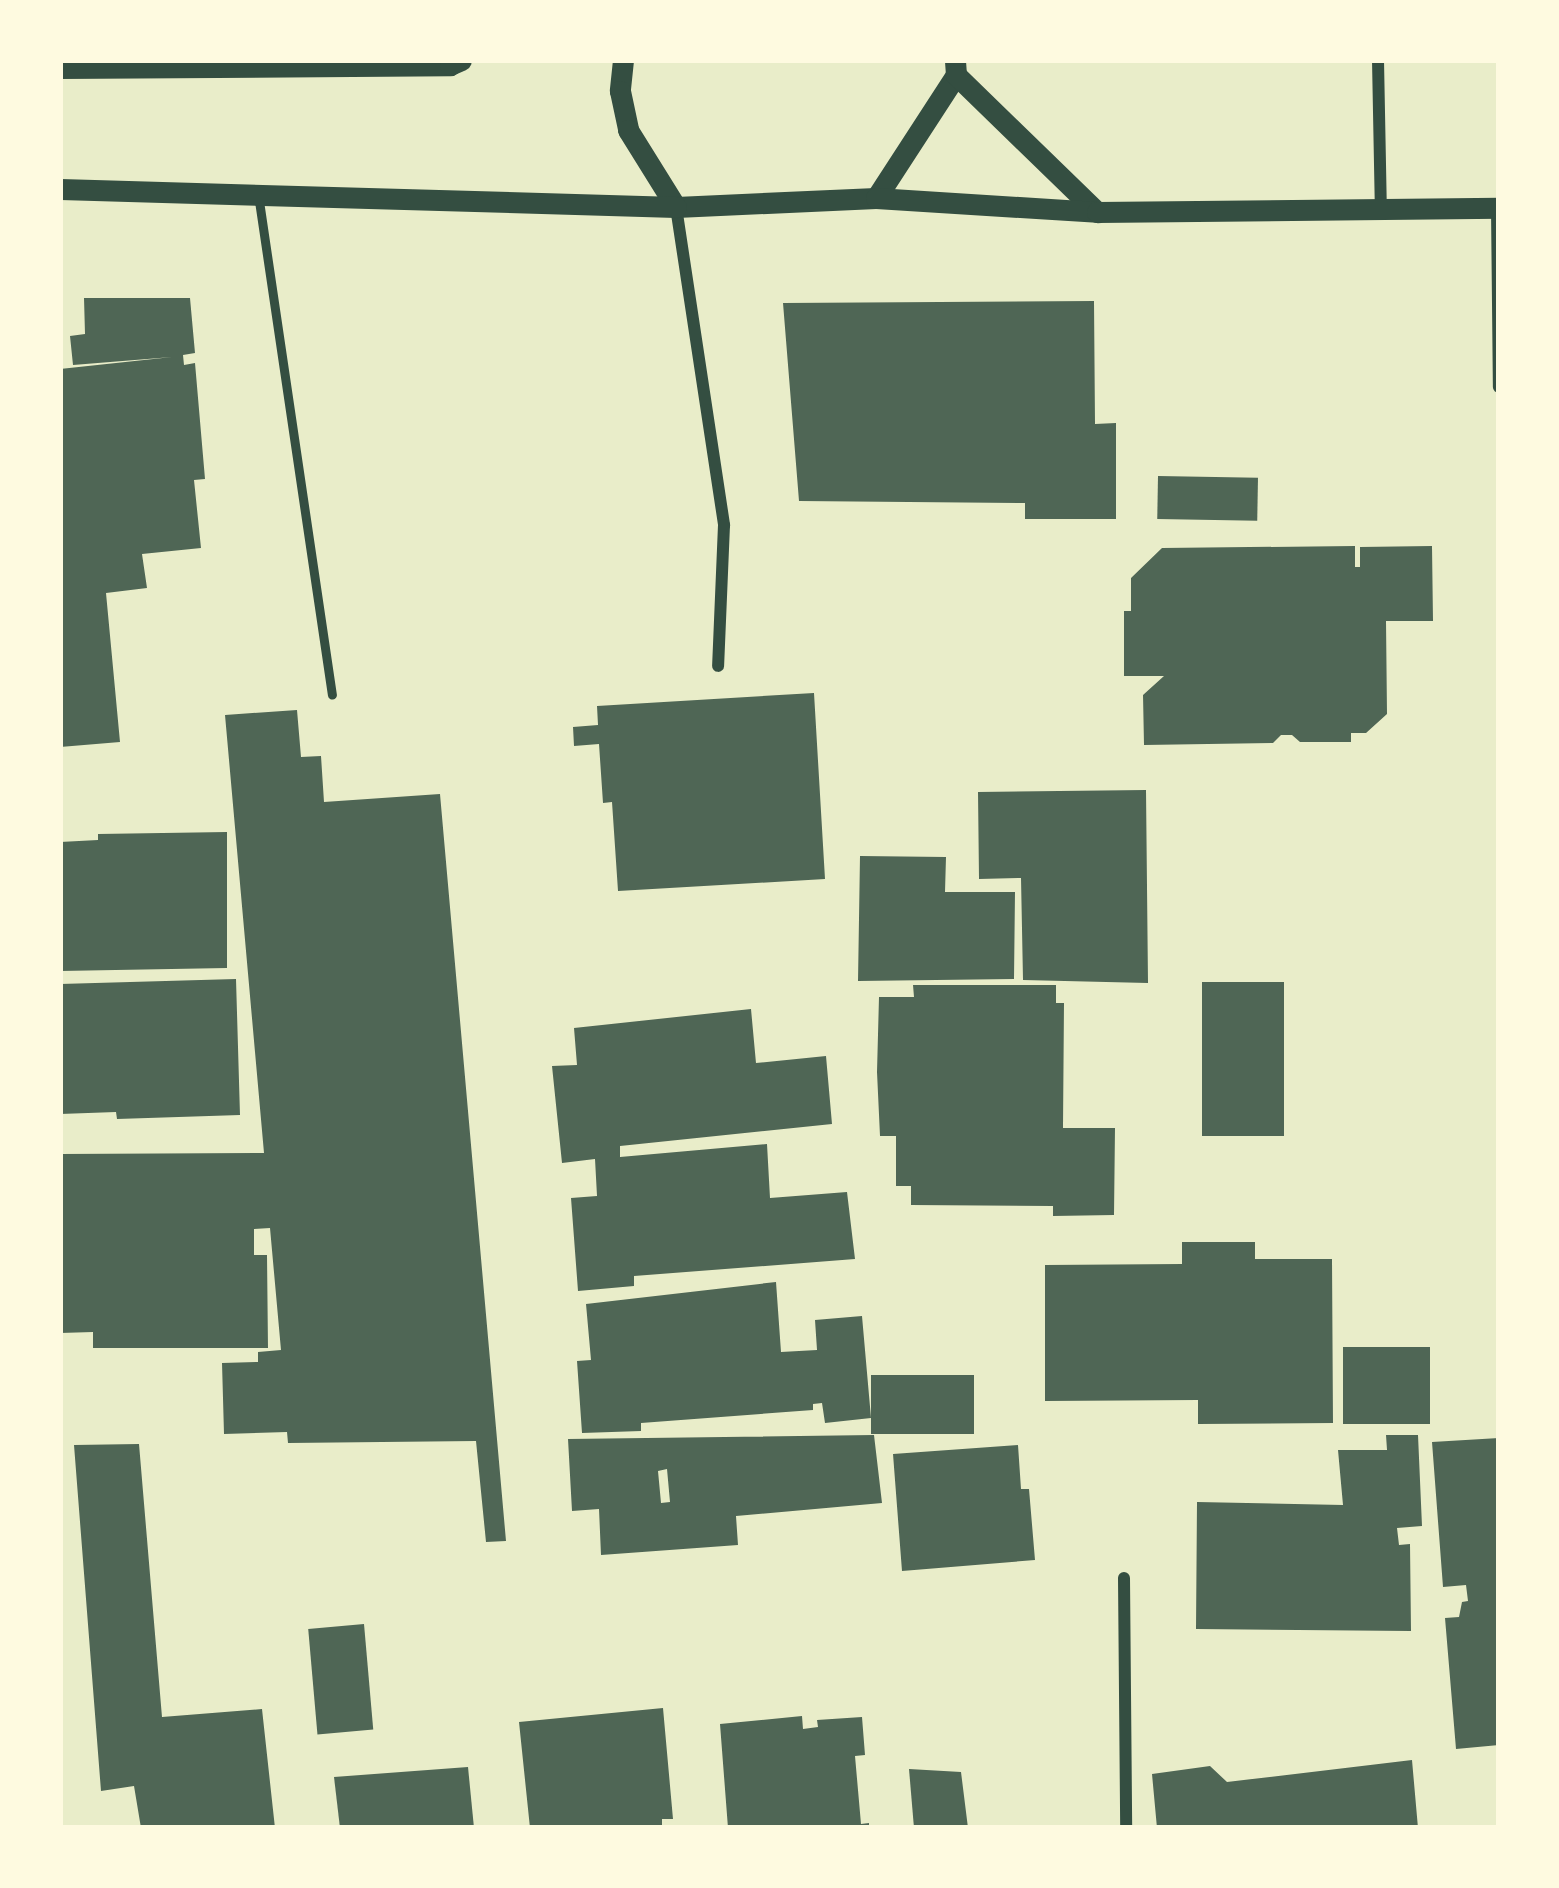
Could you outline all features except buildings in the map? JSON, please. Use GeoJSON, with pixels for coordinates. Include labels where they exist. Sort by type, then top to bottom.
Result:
{"type":"FeatureCollection","features":[{"type":"Feature","properties":{"kind":"street"},"geometry":{"type":"LineString","coordinates":[[60,68],[450,65],[461,60]]}},
{"type":"Feature","properties":{"kind":"street"},"geometry":{"type":"LineString","coordinates":[[623,60],[620,91],[628,130],[676,207],[724,525],[718,666]]}},
{"type":"Feature","properties":{"kind":"street"},"geometry":{"type":"LineString","coordinates":[[1378,60],[1382,210]]}},
{"type":"Feature","properties":{"kind":"street"},"geometry":{"type":"LineString","coordinates":[[876,198],[955,68],[1097,212]]}},
{"type":"Feature","properties":{"kind":"street"},"geometry":{"type":"LineString","coordinates":[[60,189],[676,207],[876,198],[1097,212],[1498,208],[1499,387]]}},
{"type":"Feature","properties":{"kind":"street"},"geometry":{"type":"LineString","coordinates":[[1124,1578],[1126,1828]]}},
{"type":"Feature","properties":{"kind":"lane"},"geometry":{"type":"LineString","coordinates":[[258,194],[332,695]]}}]}
